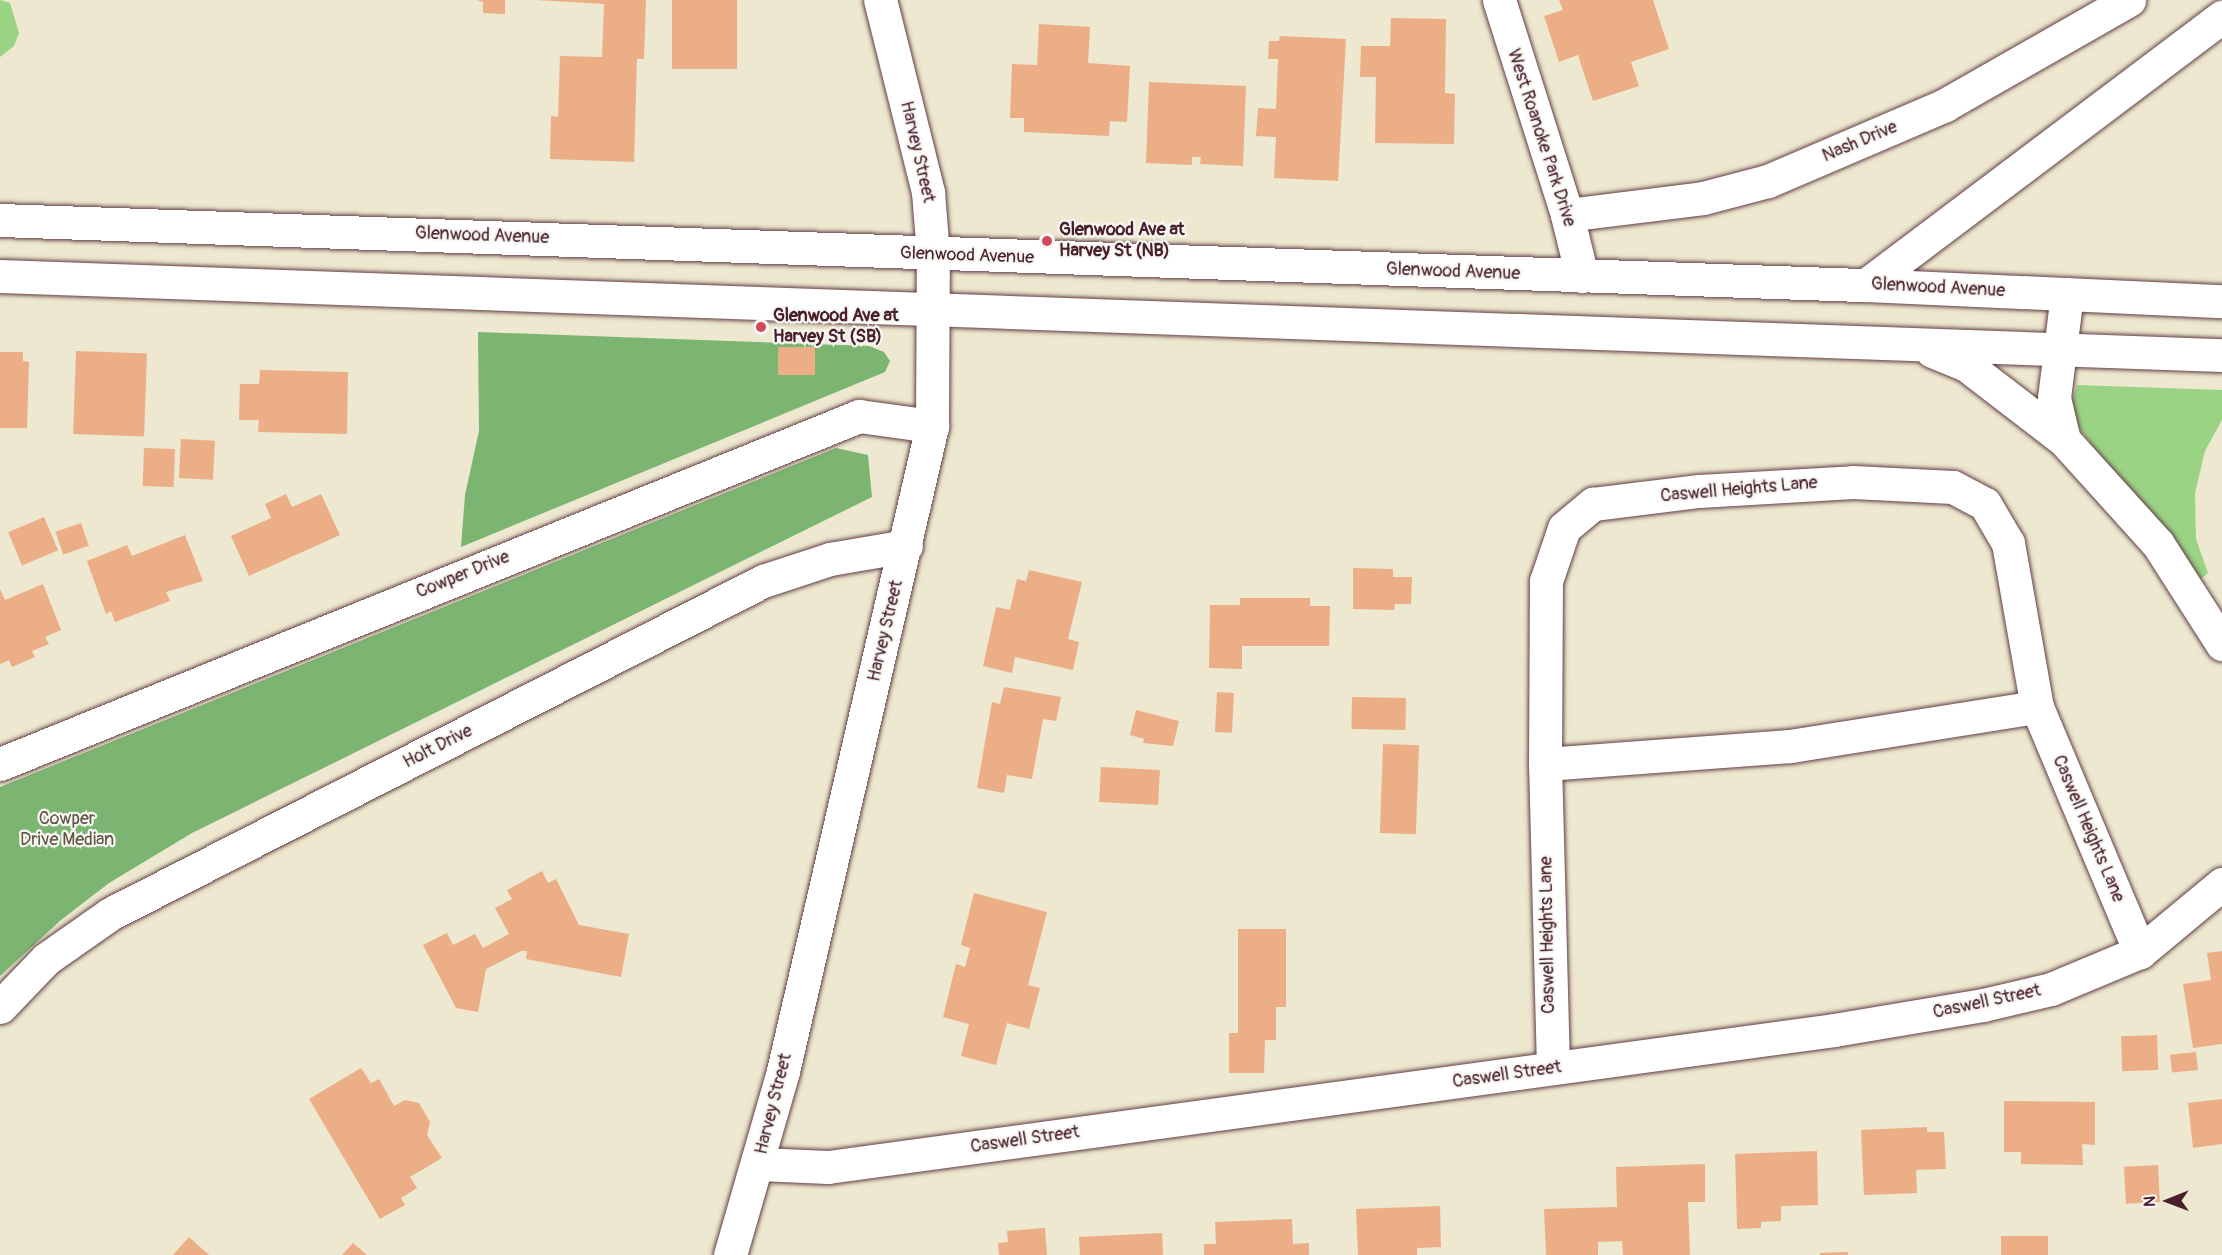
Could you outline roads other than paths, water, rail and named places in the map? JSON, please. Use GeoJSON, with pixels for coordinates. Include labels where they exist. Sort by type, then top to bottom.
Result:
{"type":"FeatureCollection","features":[{"type":"Feature","properties":{"kind":"street","name":"Harvey Street"},"geometry":{"type":"LineString","coordinates":[[730,1255],[759,1164],[906,546],[932,426],[933,255],[927,183],[880,0]]}},
{"type":"Feature","properties":{"kind":"street","name":"West Roanoke Park Drive"},"geometry":{"type":"LineString","coordinates":[[1499,0],[1567,215],[1582,276]]}},
{"type":"Feature","properties":{"kind":"street","name":"Nash Drive"},"geometry":{"type":"LineString","coordinates":[[1567,215],[1703,198],[1768,181],[1945,105],[2128,0]]}},
{"type":"Feature","properties":{"kind":"street"},"geometry":{"type":"LineString","coordinates":[[1866,285],[2222,17]]}},
{"type":"Feature","properties":{"kind":"street","name":"Glenwood Avenue"},"geometry":{"type":"LineString","coordinates":[[0,220],[933,255],[1866,285],[2222,301]]}},
{"type":"Feature","properties":{"kind":"street"},"geometry":{"type":"LineString","coordinates":[[0,276],[932,311],[2222,355]]}},
{"type":"Feature","properties":{"kind":"street"},"geometry":{"type":"LineString","coordinates":[[2064,440],[2054,398],[2067,294]]}},
{"type":"Feature","properties":{"kind":"street"},"geometry":{"type":"LineString","coordinates":[[1911,344],[1965,363],[2064,440],[2158,544],[2222,644]]}},
{"type":"Feature","properties":{"kind":"street","name":"Cowper Drive"},"geometry":{"type":"LineString","coordinates":[[0,764],[859,416],[932,426]]}},
{"type":"Feature","properties":{"kind":"street","name":"Caswell Heights Lane"},"geometry":{"type":"LineString","coordinates":[[1553,1068],[1545,764],[1546,581],[1564,528],[1593,504],[1688,493],[1853,482],[1953,487],[1985,504],[2008,543],[2037,707],[2140,952]]}},
{"type":"Feature","properties":{"kind":"street","name":"Holt Drive"},"geometry":{"type":"LineString","coordinates":[[0,1007],[46,959],[110,914],[752,586],[830,559],[906,546]]}},
{"type":"Feature","properties":{"kind":"street"},"geometry":{"type":"LineString","coordinates":[[1545,764],[1790,747],[2037,707]]}},
{"type":"Feature","properties":{"kind":"street","name":"Caswell Street"},"geometry":{"type":"LineString","coordinates":[[759,1164],[828,1167],[1834,1030],[1983,1005],[2051,989],[2140,952],[2222,884]]}},
{"type":"Feature","properties":{"kind":"place","name":"Glenwood Ave at Harvey St (NB)"},"geometry":{"type":"Point","coordinates":[1047,241]}},
{"type":"Feature","properties":{"kind":"place","name":"Glenwood Ave at Harvey St (SB)"},"geometry":{"type":"Point","coordinates":[761,327]}},
{"type":"Feature","properties":{"kind":"park label","name":"Cowper Drive Median"},"geometry":{"type":"Point","coordinates":[67,830]}}]}
